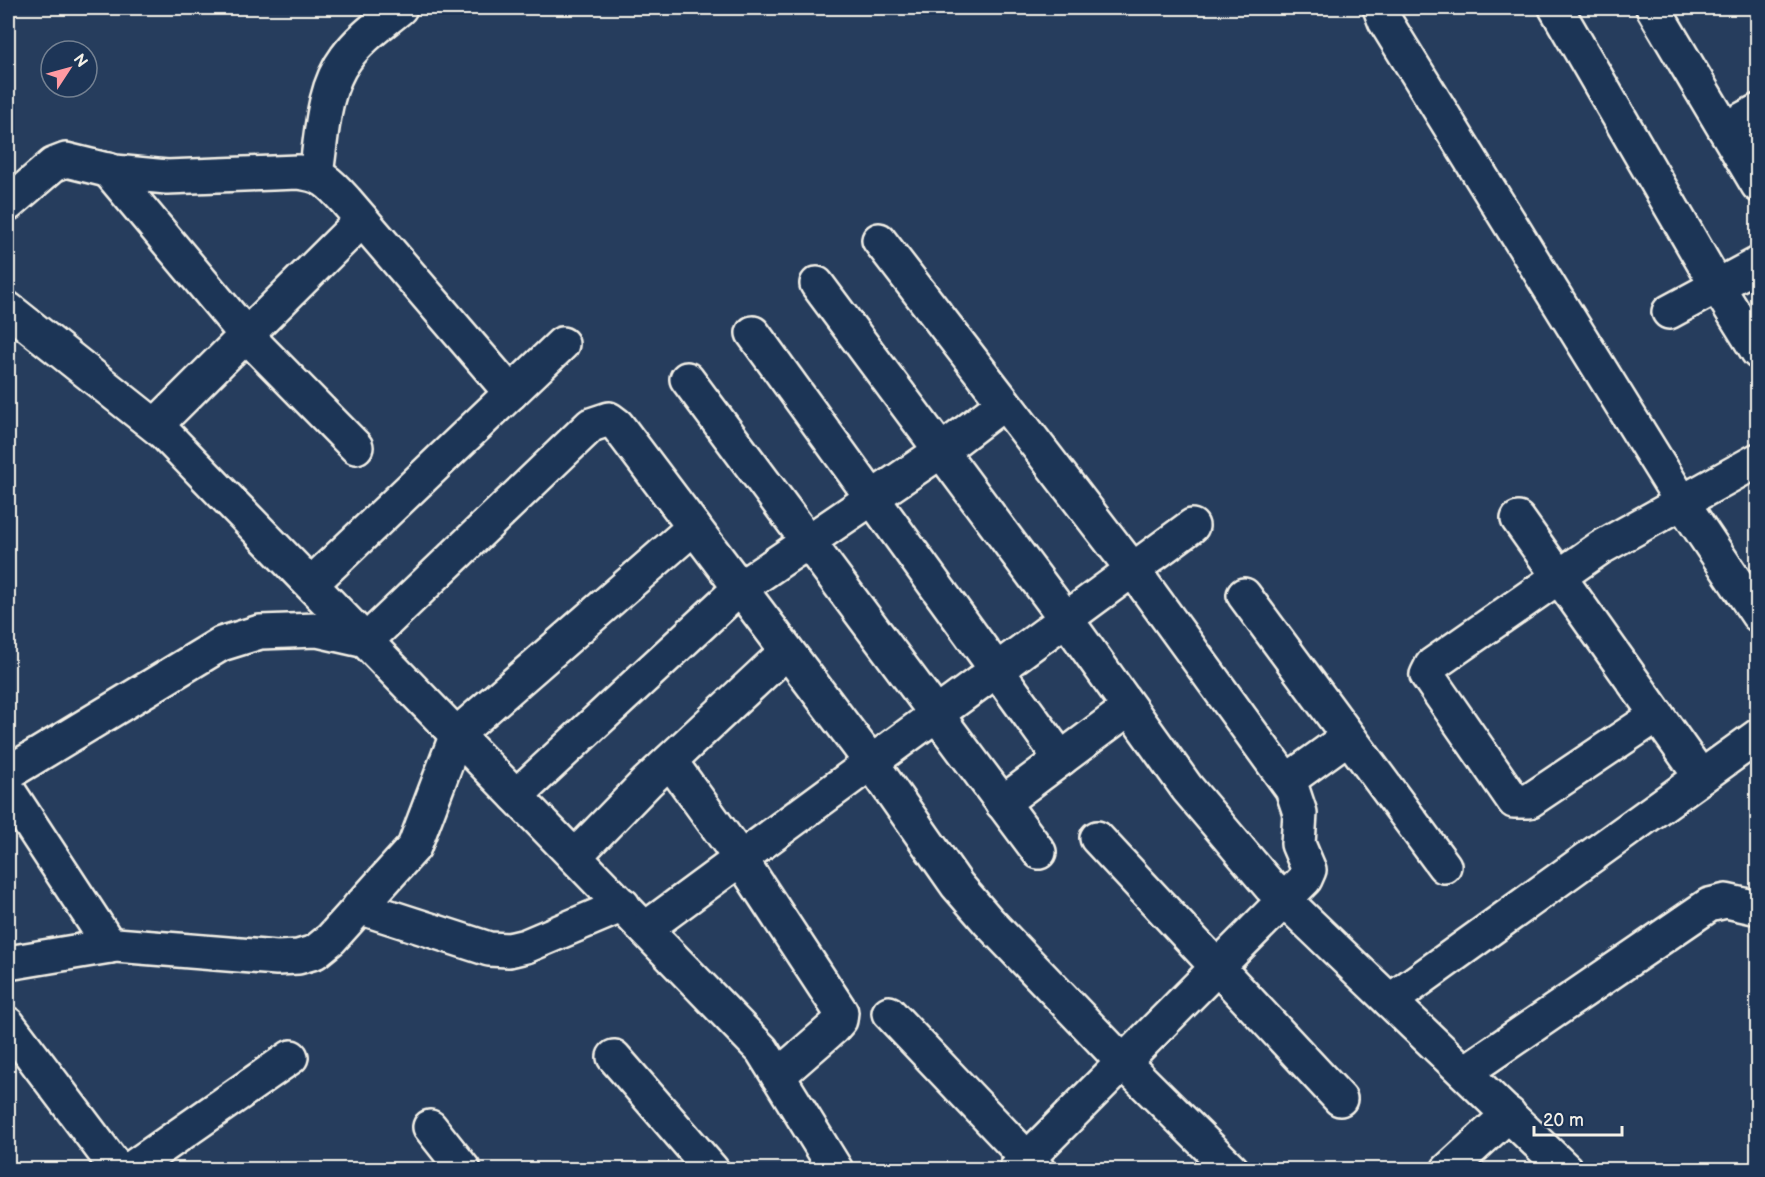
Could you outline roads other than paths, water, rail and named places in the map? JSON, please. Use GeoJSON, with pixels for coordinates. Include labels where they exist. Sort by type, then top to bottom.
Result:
{"type":"FeatureCollection","features":[{"type":"Feature","properties":{"kind":"street"},"geometry":{"type":"LineString","coordinates":[[316,174],[326,107],[334,80],[345,59],[360,42],[400,8]]}},
{"type":"Feature","properties":{"kind":"street"},"geometry":{"type":"LineString","coordinates":[[1380,8],[1682,502],[1758,615]]}},
{"type":"Feature","properties":{"kind":"street"},"geometry":{"type":"LineString","coordinates":[[1556,8],[1717,286],[1758,352]]}},
{"type":"Feature","properties":{"kind":"street"},"geometry":{"type":"LineString","coordinates":[[1653,8],[1758,185]]}},
{"type":"Feature","properties":{"kind":"street"},"geometry":{"type":"LineString","coordinates":[[1725,129],[1758,111]]}},
{"type":"Feature","properties":{"kind":"street"},"geometry":{"type":"LineString","coordinates":[[8,204],[53,165],[66,160],[108,170],[167,177],[298,172],[316,174],[328,181],[511,393]]}},
{"type":"Feature","properties":{"kind":"street"},"geometry":{"type":"LineString","coordinates":[[108,170],[246,335],[356,447]]}},
{"type":"Feature","properties":{"kind":"street"},"geometry":{"type":"LineString","coordinates":[[156,425],[362,220]]}},
{"type":"Feature","properties":{"kind":"street"},"geometry":{"type":"LineString","coordinates":[[879,240],[1133,570],[1287,781],[1300,813],[1298,844],[1309,870],[1305,879],[1122,1061],[1027,1166],[889,1013]]}},
{"type":"Feature","properties":{"kind":"street"},"geometry":{"type":"LineString","coordinates":[[1669,312],[1758,264]]}},
{"type":"Feature","properties":{"kind":"street"},"geometry":{"type":"LineString","coordinates":[[817,284],[1066,619],[1187,788],[1284,899],[1566,1170]]}},
{"type":"Feature","properties":{"kind":"street"},"geometry":{"type":"LineString","coordinates":[[8,309],[156,425],[623,905],[762,1050],[836,1170]]}},
{"type":"Feature","properties":{"kind":"street"},"geometry":{"type":"LineString","coordinates":[[753,333],[1061,759]]}},
{"type":"Feature","properties":{"kind":"street"},"geometry":{"type":"LineString","coordinates":[[311,584],[562,344]]}},
{"type":"Feature","properties":{"kind":"street"},"geometry":{"type":"LineString","coordinates":[[687,379],[1039,852]]}},
{"type":"Feature","properties":{"kind":"street"},"geometry":{"type":"LineString","coordinates":[[516,796],[740,588],[941,451],[1004,403]]}},
{"type":"Feature","properties":{"kind":"street"},"geometry":{"type":"LineString","coordinates":[[366,641],[591,425],[609,419],[617,425],[871,762],[965,894],[1122,1061],[1232,1170]]}},
{"type":"Feature","properties":{"kind":"street"},"geometry":{"type":"LineString","coordinates":[[1657,715],[1522,803],[1514,801],[1427,675],[1432,665],[1600,548],[1758,460]]}},
{"type":"Feature","properties":{"kind":"street"},"geometry":{"type":"LineString","coordinates":[[1518,519],[1701,777]]}},
{"type":"Feature","properties":{"kind":"street"},"geometry":{"type":"LineString","coordinates":[[645,929],[1192,526]]}},
{"type":"Feature","properties":{"kind":"street"},"geometry":{"type":"LineString","coordinates":[[8,963],[110,946],[277,958],[298,957],[315,952],[331,939],[414,847],[457,734],[694,527]]}},
{"type":"Feature","properties":{"kind":"street"},"geometry":{"type":"LineString","coordinates":[[1244,595],[1444,866]]}},
{"type":"Feature","properties":{"kind":"street"},"geometry":{"type":"LineString","coordinates":[[8,773],[221,644],[261,632],[306,631],[366,641]]}},
{"type":"Feature","properties":{"kind":"street"},"geometry":{"type":"LineString","coordinates":[[575,856],[670,761],[787,651]]}},
{"type":"Feature","properties":{"kind":"street"},"geometry":{"type":"LineString","coordinates":[[1002,803],[1129,708]]}},
{"type":"Feature","properties":{"kind":"street"},"geometry":{"type":"LineString","coordinates":[[1390,1001],[1758,736]]}},
{"type":"Feature","properties":{"kind":"street"},"geometry":{"type":"LineString","coordinates":[[1287,781],[1348,737]]}},
{"type":"Feature","properties":{"kind":"street"},"geometry":{"type":"LineString","coordinates":[[670,761],[740,858],[841,1012],[840,1020],[833,1028],[778,1076]]}},
{"type":"Feature","properties":{"kind":"street"},"geometry":{"type":"LineString","coordinates":[[8,790],[110,946]]}},
{"type":"Feature","properties":{"kind":"street"},"geometry":{"type":"LineString","coordinates":[[1096,838],[1340,1099]]}},
{"type":"Feature","properties":{"kind":"street"},"geometry":{"type":"LineString","coordinates":[[1465,1072],[1709,905],[1726,902],[1758,908]]}},
{"type":"Feature","properties":{"kind":"street"},"geometry":{"type":"LineString","coordinates":[[359,907],[489,949],[509,950],[526,946],[623,905]]}},
{"type":"Feature","properties":{"kind":"street"},"geometry":{"type":"LineString","coordinates":[[8,1024],[118,1170]]}},
{"type":"Feature","properties":{"kind":"street"},"geometry":{"type":"LineString","coordinates":[[129,1170],[291,1057]]}},
{"type":"Feature","properties":{"kind":"street"},"geometry":{"type":"LineString","coordinates":[[614,1057],[712,1170]]}},
{"type":"Feature","properties":{"kind":"street"},"geometry":{"type":"LineString","coordinates":[[1448,1170],[1509,1114]]}},
{"type":"Feature","properties":{"kind":"street"},"geometry":{"type":"LineString","coordinates":[[430,1126],[464,1170]]}}]}
